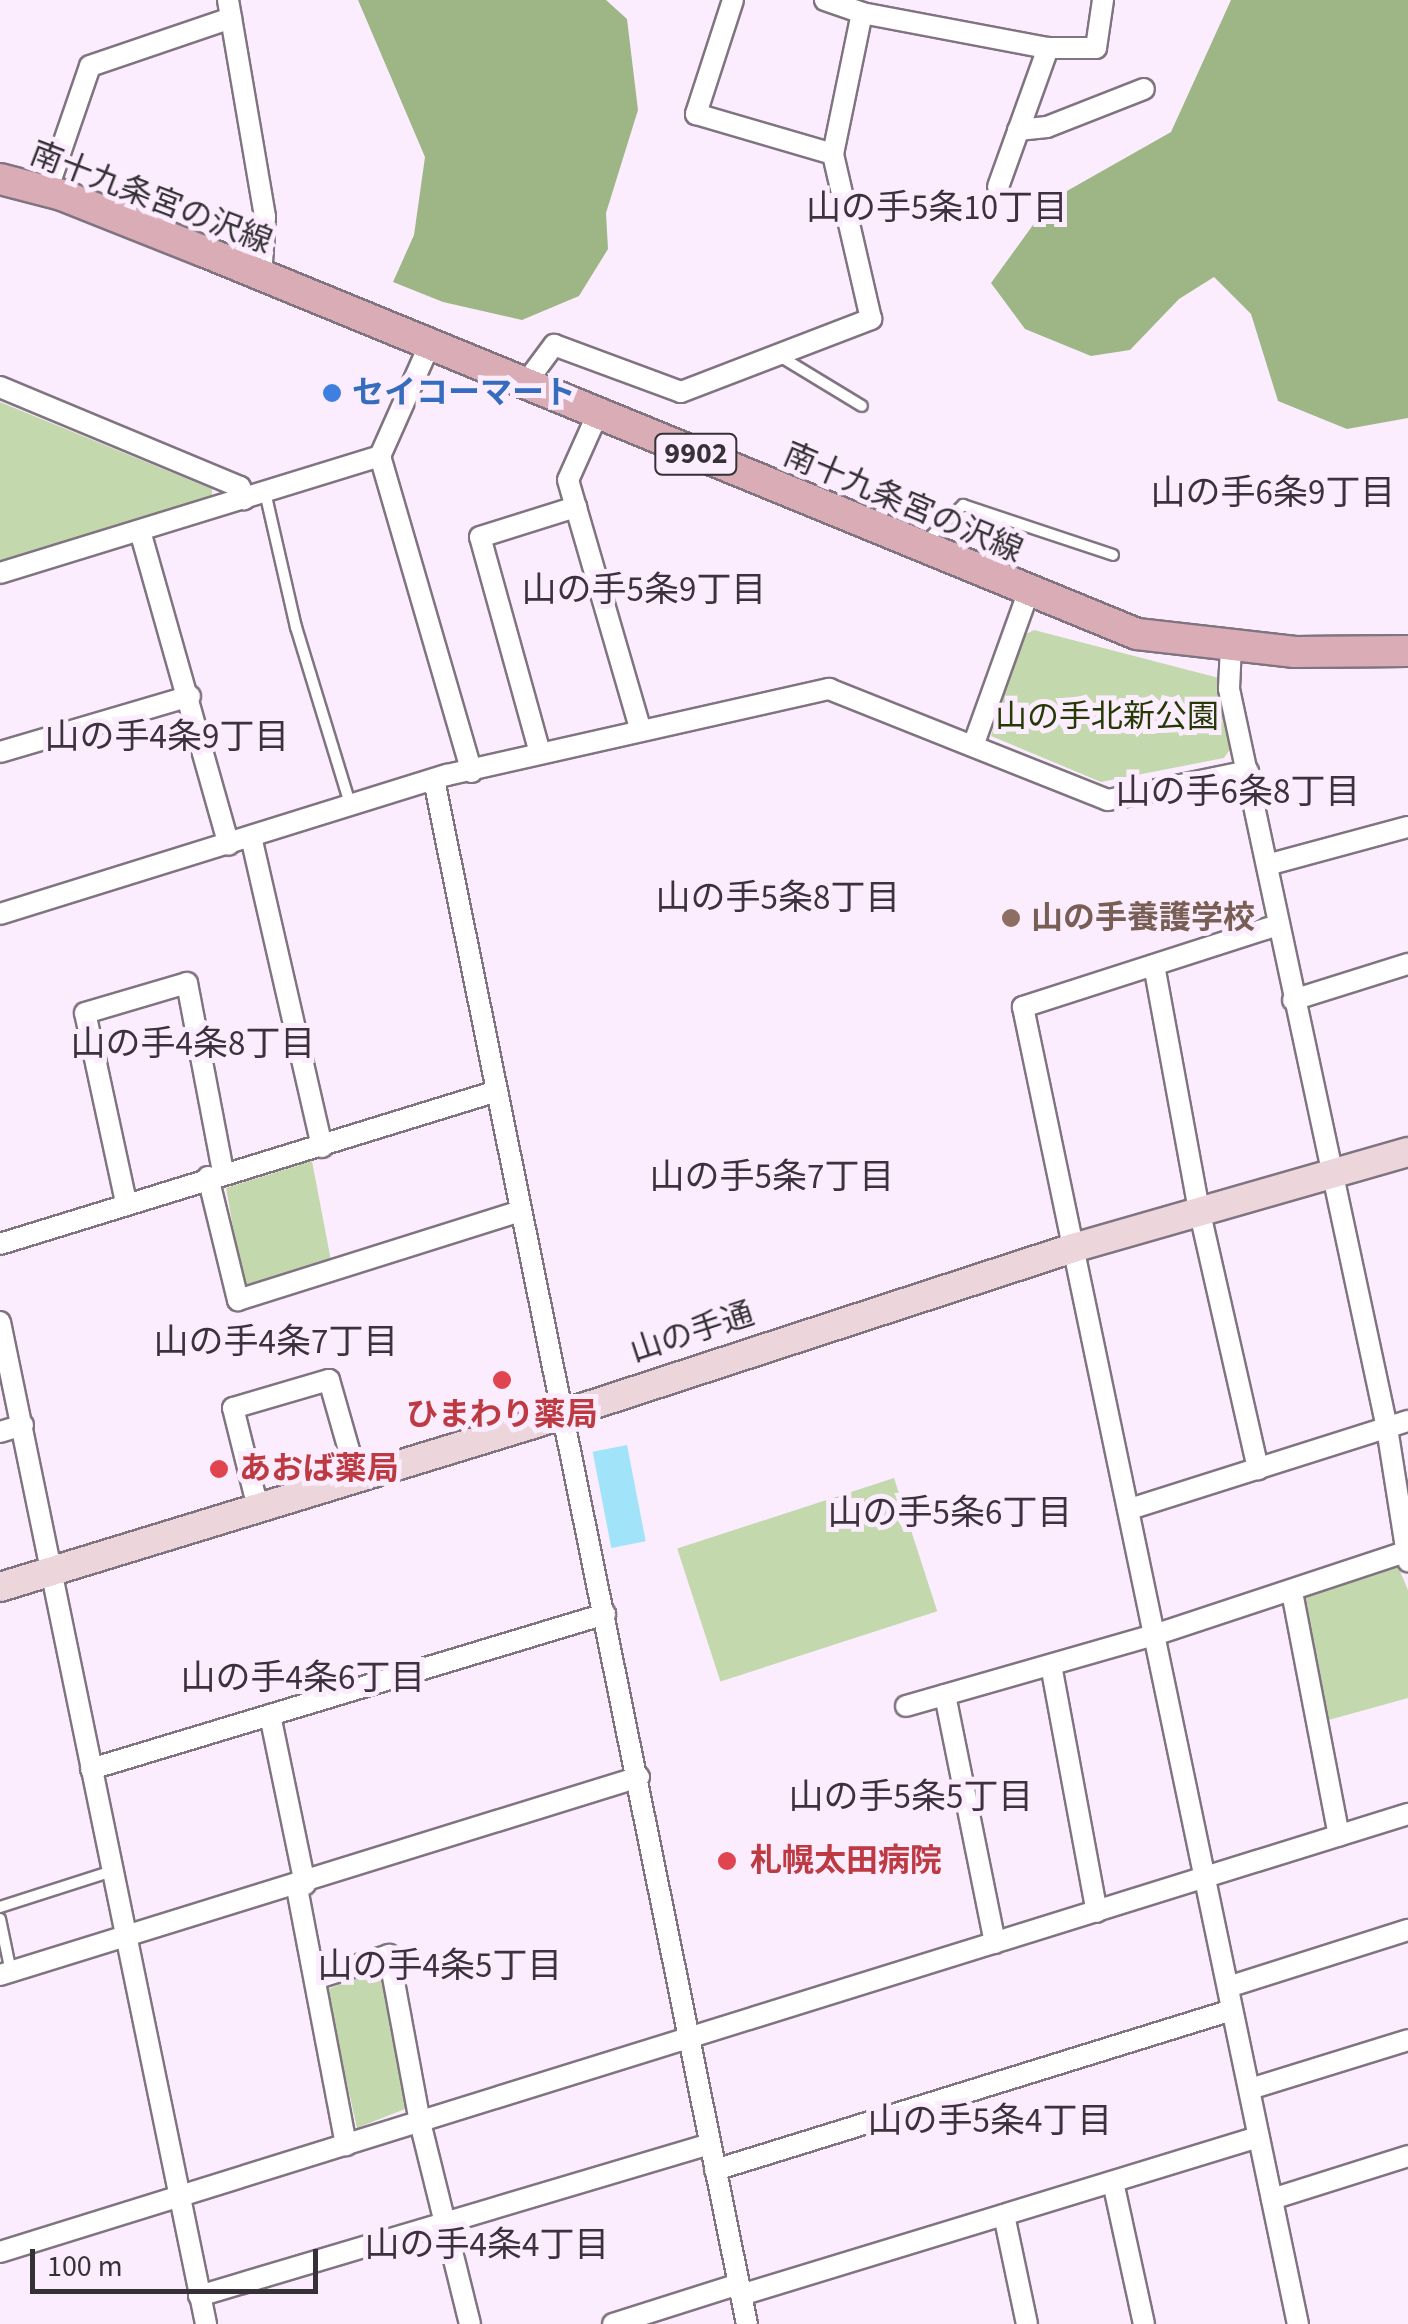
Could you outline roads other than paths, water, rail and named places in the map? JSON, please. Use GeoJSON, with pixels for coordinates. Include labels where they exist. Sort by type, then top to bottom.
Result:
{"type":"FeatureCollection","features":[{"type":"Feature","properties":{"kind":"main road","name":"南十九条宮の沢線"},"geometry":{"type":"LineString","coordinates":[[0,179],[47,191],[598,413],[1028,594],[1138,634],[1231,646],[1408,651]]}},
{"type":"Feature","properties":{"kind":"main road","name":"山の手通"},"geometry":{"type":"LineString","coordinates":[[0,1587],[357,1478],[1073,1248],[1327,1170],[1408,1152]]}},
{"type":"Feature","properties":{"kind":"street"},"geometry":{"type":"LineString","coordinates":[[733,0],[696,114],[832,154]]}},
{"type":"Feature","properties":{"kind":"street"},"geometry":{"type":"LineString","coordinates":[[825,0],[862,13],[1048,48],[1096,48],[1103,0]]}},
{"type":"Feature","properties":{"kind":"street"},"geometry":{"type":"LineString","coordinates":[[47,191],[90,66],[229,9],[265,217],[262,277]]}},
{"type":"Feature","properties":{"kind":"street"},"geometry":{"type":"LineString","coordinates":[[525,384],[554,345],[682,392],[871,318],[832,154],[862,13]]}},
{"type":"Feature","properties":{"kind":"street"},"geometry":{"type":"LineString","coordinates":[[998,187],[1048,48]]}},
{"type":"Feature","properties":{"kind":"street"},"geometry":{"type":"LineString","coordinates":[[1018,130],[1047,128],[1144,89]]}},
{"type":"Feature","properties":{"kind":"street"},"geometry":{"type":"LineString","coordinates":[[429,346],[380,456],[472,772]]}},
{"type":"Feature","properties":{"kind":"street"},"geometry":{"type":"LineString","coordinates":[[0,387],[240,487],[244,499]]}},
{"type":"Feature","properties":{"kind":"street"},"geometry":{"type":"LineString","coordinates":[[598,413],[568,480],[641,731]]}},
{"type":"Feature","properties":{"kind":"street"},"geometry":{"type":"LineString","coordinates":[[0,573],[380,456]]}},
{"type":"Feature","properties":{"kind":"street"},"geometry":{"type":"LineString","coordinates":[[540,752],[480,537],[576,507]]}},
{"type":"Feature","properties":{"kind":"street"},"geometry":{"type":"LineString","coordinates":[[140,531],[190,696],[229,845]]}},
{"type":"Feature","properties":{"kind":"street"},"geometry":{"type":"LineString","coordinates":[[973,746],[1028,594]]}},
{"type":"Feature","properties":{"kind":"street"},"geometry":{"type":"LineString","coordinates":[[906,1706],[1157,1634],[1407,1554],[1387,1428],[1327,1170],[1229,689],[1231,646]]}},
{"type":"Feature","properties":{"kind":"street"},"geometry":{"type":"LineString","coordinates":[[0,914],[252,840],[434,780],[540,752],[829,689],[1108,800],[1248,771]]}},
{"type":"Feature","properties":{"kind":"street"},"geometry":{"type":"LineString","coordinates":[[0,752],[190,696]]}},
{"type":"Feature","properties":{"kind":"street"},"geometry":{"type":"LineString","coordinates":[[434,780],[747,2324]]}},
{"type":"Feature","properties":{"kind":"street"},"geometry":{"type":"LineString","coordinates":[[1266,865],[1408,827]]}},
{"type":"Feature","properties":{"kind":"street"},"geometry":{"type":"LineString","coordinates":[[252,840],[322,1147]]}},
{"type":"Feature","properties":{"kind":"street"},"geometry":{"type":"LineString","coordinates":[[1278,925],[1023,1007],[1157,1634],[1200,1878],[1228,1987],[1298,2324]]}},
{"type":"Feature","properties":{"kind":"street"},"geometry":{"type":"LineString","coordinates":[[1294,1000],[1408,964]]}},
{"type":"Feature","properties":{"kind":"street"},"geometry":{"type":"LineString","coordinates":[[1154,965],[1199,1210],[1258,1468]]}},
{"type":"Feature","properties":{"kind":"street"},"geometry":{"type":"LineString","coordinates":[[126,1202],[85,1013],[187,983],[238,1300],[521,1212]]}},
{"type":"Feature","properties":{"kind":"street"},"geometry":{"type":"LineString","coordinates":[[0,1244],[496,1091]]}},
{"type":"Feature","properties":{"kind":"street"},"geometry":{"type":"LineString","coordinates":[[0,1322],[56,1569],[54,1594],[206,2324]]}},
{"type":"Feature","properties":{"kind":"street"},"geometry":{"type":"LineString","coordinates":[[258,1508],[233,1408],[329,1380],[357,1478]]}},
{"type":"Feature","properties":{"kind":"street"},"geometry":{"type":"LineString","coordinates":[[1130,1509],[1408,1421]]}},
{"type":"Feature","properties":{"kind":"street"},"geometry":{"type":"LineString","coordinates":[[0,1432],[23,1424]]}},
{"type":"Feature","properties":{"kind":"street"},"geometry":{"type":"LineString","coordinates":[[1292,1592],[1340,1836]]}},
{"type":"Feature","properties":{"kind":"street"},"geometry":{"type":"LineString","coordinates":[[92,1768],[606,1614]]}},
{"type":"Feature","properties":{"kind":"street"},"geometry":{"type":"LineString","coordinates":[[1051,1665],[1097,1912]]}},
{"type":"Feature","properties":{"kind":"street"},"geometry":{"type":"LineString","coordinates":[[946,1695],[995,1942]]}},
{"type":"Feature","properties":{"kind":"street"},"geometry":{"type":"LineString","coordinates":[[270,1716],[346,2145]]}},
{"type":"Feature","properties":{"kind":"street"},"geometry":{"type":"LineString","coordinates":[[6,1973],[301,1886],[639,1777]]}},
{"type":"Feature","properties":{"kind":"street"},"geometry":{"type":"LineString","coordinates":[[0,2252],[1408,1814]]}},
{"type":"Feature","properties":{"kind":"street"},"geometry":{"type":"LineString","coordinates":[[1228,1987],[1408,1930]]}},
{"type":"Feature","properties":{"kind":"street"},"geometry":{"type":"LineString","coordinates":[[315,1979],[389,1955],[420,2122],[470,2324]]}},
{"type":"Feature","properties":{"kind":"street"},"geometry":{"type":"LineString","coordinates":[[715,2170],[1232,2010]]}},
{"type":"Feature","properties":{"kind":"street"},"geometry":{"type":"LineString","coordinates":[[1250,2090],[1408,2040]]}},
{"type":"Feature","properties":{"kind":"street"},"geometry":{"type":"LineString","coordinates":[[613,2324],[1004,2215],[1258,2137]]}},
{"type":"Feature","properties":{"kind":"street"},"geometry":{"type":"LineString","coordinates":[[200,2296],[445,2228],[710,2144]]}},
{"type":"Feature","properties":{"kind":"street"},"geometry":{"type":"LineString","coordinates":[[1272,2199],[1408,2156]]}},
{"type":"Feature","properties":{"kind":"street"},"geometry":{"type":"LineString","coordinates":[[1113,2182],[1144,2324]]}},
{"type":"Feature","properties":{"kind":"street"},"geometry":{"type":"LineString","coordinates":[[1004,2215],[1027,2324]]}},
{"type":"Feature","properties":{"kind":"lane"},"geometry":{"type":"LineString","coordinates":[[777,355],[862,406]]}},
{"type":"Feature","properties":{"kind":"lane"},"geometry":{"type":"LineString","coordinates":[[265,492],[296,626],[351,806]]}},
{"type":"Feature","properties":{"kind":"lane"},"geometry":{"type":"LineString","coordinates":[[918,549],[963,505],[1113,554]]}},
{"type":"Feature","properties":{"kind":"lane"},"geometry":{"type":"LineString","coordinates":[[0,1907],[113,1871]]}},
{"type":"Feature","properties":{"kind":"lane"},"geometry":{"type":"LineString","coordinates":[[0,1919],[6,1973]]}},
{"type":"Feature","properties":{"kind":"water"},"geometry":{"type":"Polygon","coordinates":[[[627,1445],[646,1541],[611,1548],[593,1452],[627,1445]]]}},
{"type":"Feature","properties":{"kind":"place","name":"セイコーマート"},"geometry":{"type":"Point","coordinates":[332,393]}},
{"type":"Feature","properties":{"kind":"place","name":"山の手養護学校"},"geometry":{"type":"Point","coordinates":[1011,918]}},
{"type":"Feature","properties":{"kind":"place","name":"ひまわり薬局"},"geometry":{"type":"Point","coordinates":[502,1380]}},
{"type":"Feature","properties":{"kind":"place","name":"あおば薬局"},"geometry":{"type":"Point","coordinates":[219,1469]}},
{"type":"Feature","properties":{"kind":"place","name":"札幌太田病院"},"geometry":{"type":"Point","coordinates":[727,1861]}},
{"type":"Feature","properties":{"kind":"district","name":"山の手5条10丁目"},"geometry":{"type":"Point","coordinates":[937,208]}},
{"type":"Feature","properties":{"kind":"district","name":"山の手6条9丁目"},"geometry":{"type":"Point","coordinates":[1273,493]}},
{"type":"Feature","properties":{"kind":"district","name":"山の手5条9丁目"},"geometry":{"type":"Point","coordinates":[644,590]}},
{"type":"Feature","properties":{"kind":"district","name":"山の手4条9丁目"},"geometry":{"type":"Point","coordinates":[167,737]}},
{"type":"Feature","properties":{"kind":"district","name":"山の手6条8丁目"},"geometry":{"type":"Point","coordinates":[1238,792]}},
{"type":"Feature","properties":{"kind":"district","name":"山の手5条8丁目"},"geometry":{"type":"Point","coordinates":[778,898]}},
{"type":"Feature","properties":{"kind":"district","name":"山の手4条8丁目"},"geometry":{"type":"Point","coordinates":[193,1044]}},
{"type":"Feature","properties":{"kind":"district","name":"山の手5条7丁目"},"geometry":{"type":"Point","coordinates":[772,1177]}},
{"type":"Feature","properties":{"kind":"district","name":"山の手4条7丁目"},"geometry":{"type":"Point","coordinates":[276,1342]}},
{"type":"Feature","properties":{"kind":"district","name":"山の手5条6丁目"},"geometry":{"type":"Point","coordinates":[950,1513]}},
{"type":"Feature","properties":{"kind":"district","name":"山の手4条6丁目"},"geometry":{"type":"Point","coordinates":[303,1678]}},
{"type":"Feature","properties":{"kind":"district","name":"山の手5条5丁目"},"geometry":{"type":"Point","coordinates":[911,1797]}},
{"type":"Feature","properties":{"kind":"district","name":"山の手4条5丁目"},"geometry":{"type":"Point","coordinates":[440,1966]}},
{"type":"Feature","properties":{"kind":"district","name":"山の手5条4丁目"},"geometry":{"type":"Point","coordinates":[990,2121]}},
{"type":"Feature","properties":{"kind":"district","name":"山の手4条4丁目"},"geometry":{"type":"Point","coordinates":[487,2245]}},
{"type":"Feature","properties":{"kind":"park label","name":"山の手北新公園"},"geometry":{"type":"Point","coordinates":[1107,717]}}]}
